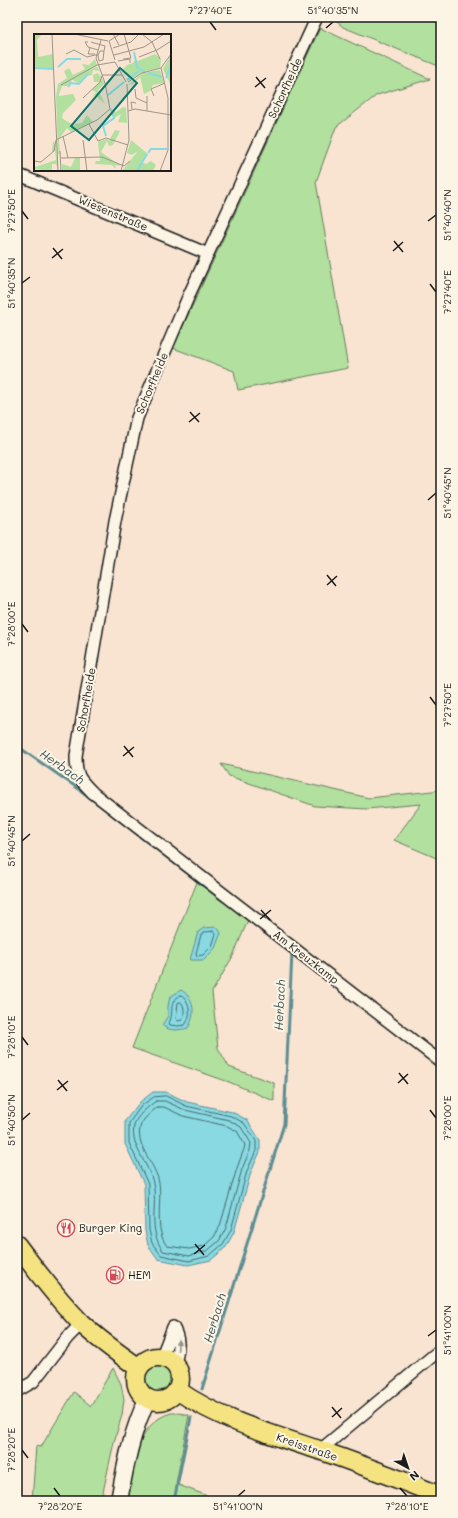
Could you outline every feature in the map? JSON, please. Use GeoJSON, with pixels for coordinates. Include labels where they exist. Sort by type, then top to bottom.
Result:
{"type":"FeatureCollection","features":[{"type":"Feature","properties":{"kind":"main road"},"geometry":{"type":"LineString","coordinates":[[17,1245],[42,1278],[82,1323],[139,1368]]}},
{"type":"Feature","properties":{"kind":"main road"},"geometry":{"type":"LineString","coordinates":[[152,1358],[168,1361],[181,1376],[180,1384],[173,1395],[164,1400],[153,1400],[141,1393],[137,1385],[136,1380],[139,1368],[144,1362],[152,1358]]}},
{"type":"Feature","properties":{"kind":"main road","name":"Kreisstraße"},"geometry":{"type":"LineString","coordinates":[[177,1390],[223,1417],[441,1496]]}},
{"type":"Feature","properties":{"kind":"street","name":"Schorfheide"},"geometry":{"type":"LineString","coordinates":[[78,776],[76,769],[78,748],[115,521],[137,418],[189,295],[317,17]]}},
{"type":"Feature","properties":{"kind":"street","name":"Wiesenstraße"},"geometry":{"type":"LineString","coordinates":[[17,174],[208,254]]}},
{"type":"Feature","properties":{"kind":"street","name":"Am Kreuzkamp"},"geometry":{"type":"LineString","coordinates":[[78,776],[85,785],[100,797],[441,1062]]}},
{"type":"Feature","properties":{"kind":"street"},"geometry":{"type":"LineString","coordinates":[[17,1391],[33,1382],[68,1337],[82,1323]]}},
{"type":"Feature","properties":{"kind":"street"},"geometry":{"type":"LineString","coordinates":[[319,1451],[441,1348]]}},
{"type":"Feature","properties":{"kind":"street"},"geometry":{"type":"LineString","coordinates":[[119,1501],[125,1469],[141,1412],[148,1398]]}},
{"type":"Feature","properties":{"kind":"green space"},"geometry":{"type":"Polygon","coordinates":[[[331,17],[441,17],[441,65],[436,65],[343,27],[331,17]]]}},
{"type":"Feature","properties":{"kind":"green space"},"geometry":{"type":"Polygon","coordinates":[[[320,28],[430,79],[377,95],[336,127],[316,182],[348,368],[238,390],[234,371],[173,348],[320,28]]]}},
{"type":"Feature","properties":{"kind":"green space"},"geometry":{"type":"Polygon","coordinates":[[[221,764],[369,798],[441,790],[441,860],[394,840],[421,804],[367,809],[315,806],[229,776],[221,764]]]}},
{"type":"Feature","properties":{"kind":"green space"},"geometry":{"type":"Polygon","coordinates":[[[197,882],[248,920],[233,956],[212,992],[218,1048],[229,1067],[274,1083],[274,1101],[229,1082],[132,1048],[197,882]]]}},
{"type":"Feature","properties":{"kind":"green space"},"geometry":{"type":"Polygon","coordinates":[[[155,1363],[161,1363],[170,1368],[174,1374],[174,1386],[170,1392],[161,1397],[155,1397],[146,1392],[141,1383],[141,1377],[146,1368],[155,1363]]]}},
{"type":"Feature","properties":{"kind":"green space"},"geometry":{"type":"Polygon","coordinates":[[[113,1368],[121,1384],[124,1399],[122,1415],[114,1442],[101,1501],[32,1501],[36,1446],[41,1447],[74,1392],[91,1406],[113,1368]]]}},
{"type":"Feature","properties":{"kind":"green space"},"geometry":{"type":"Polygon","coordinates":[[[171,1413],[189,1415],[176,1484],[221,1501],[127,1501],[134,1462],[143,1437],[159,1418],[171,1413]]]}},
{"type":"Feature","properties":{"kind":"water"},"geometry":{"type":"Polygon","coordinates":[[[217,927],[221,933],[215,948],[204,960],[190,960],[198,932],[204,928],[217,927]]]}},
{"type":"Feature","properties":{"kind":"water"},"geometry":{"type":"Polygon","coordinates":[[[181,990],[189,997],[193,1007],[191,1023],[188,1028],[171,1030],[162,1025],[168,1016],[170,997],[181,990]]]}},
{"type":"Feature","properties":{"kind":"water"},"geometry":{"type":"Polygon","coordinates":[[[153,1092],[166,1092],[187,1102],[232,1112],[247,1120],[260,1140],[260,1152],[251,1172],[234,1232],[226,1247],[211,1260],[188,1265],[158,1259],[148,1245],[145,1230],[144,1184],[125,1144],[125,1121],[140,1102],[153,1092]]]}},
{"type":"Feature","properties":{"kind":"waterway","name":"Herbach"},"geometry":{"type":"LineString","coordinates":[[17,746],[79,789],[222,900]]}},
{"type":"Feature","properties":{"kind":"waterway","name":"Herbach"},"geometry":{"type":"LineString","coordinates":[[202,1389],[284,1124],[292,953],[290,952]]}},
{"type":"Feature","properties":{"kind":"waterway","name":"Herbach"},"geometry":{"type":"LineString","coordinates":[[174,1501],[191,1417]]}},
{"type":"Feature","properties":{"kind":"place","name":"Burger King"},"geometry":{"type":"Point","coordinates":[66,1228]}},
{"type":"Feature","properties":{"kind":"place","name":"HEM"},"geometry":{"type":"Point","coordinates":[115,1275]}}]}
